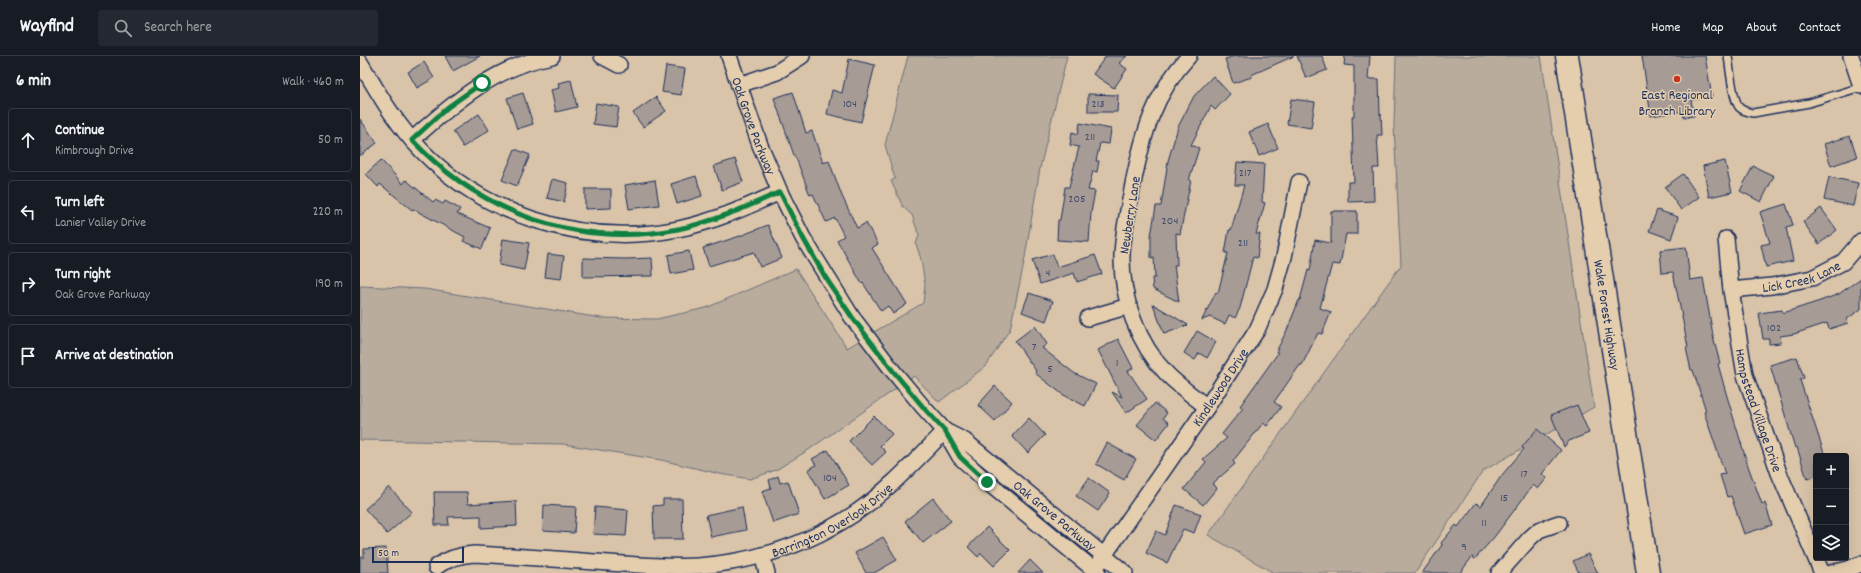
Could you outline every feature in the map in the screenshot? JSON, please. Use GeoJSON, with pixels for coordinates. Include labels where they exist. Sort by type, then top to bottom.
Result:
{"type":"FeatureCollection","features":[{"type":"Feature","properties":{"kind":"highway","name":"Wake Forest Highway"},"geometry":{"type":"LineString","coordinates":[[1567,56],[1648,573]]}},
{"type":"Feature","properties":{"kind":"street"},"geometry":{"type":"LineString","coordinates":[[412,140],[448,107],[482,83],[519,66],[552,56]]}},
{"type":"Feature","properties":{"kind":"street"},"geometry":{"type":"LineString","coordinates":[[602,56],[619,64]]}},
{"type":"Feature","properties":{"kind":"street","name":"Oak Grove Parkway"},"geometry":{"type":"LineString","coordinates":[[729,56],[760,145],[780,192],[820,268],[852,317],[893,371],[945,431],[960,457],[987,482],[1096,572]]}},
{"type":"Feature","properties":{"kind":"street"},"geometry":{"type":"LineString","coordinates":[[739,85],[777,72],[802,56]]}},
{"type":"Feature","properties":{"kind":"street","name":"Newberry Lane"},"geometry":{"type":"LineString","coordinates":[[1190,56],[1175,73],[1153,110],[1140,151],[1124,235],[1122,271],[1129,306],[1143,341],[1153,357],[1168,374],[1207,407]]}},
{"type":"Feature","properties":{"kind":"street"},"geometry":{"type":"LineString","coordinates":[[1851,56],[1861,86]]}},
{"type":"Feature","properties":{"kind":"street"},"geometry":{"type":"LineString","coordinates":[[360,62],[383,101],[412,140],[454,179],[495,204],[543,223],[584,232],[636,234],[678,229],[723,216],[780,192]]}},
{"type":"Feature","properties":{"kind":"street","name":"Kindlewood Drive"},"geometry":{"type":"LineString","coordinates":[[1096,572],[1247,347],[1270,301],[1284,257],[1299,182]]}},
{"type":"Feature","properties":{"kind":"street","name":"Hampstead Village Drive"},"geometry":{"type":"LineString","coordinates":[[1726,239],[1731,290],[1745,375],[1779,473],[1822,573]]}},
{"type":"Feature","properties":{"kind":"street","name":"Lick Creek Lane"},"geometry":{"type":"LineString","coordinates":[[1731,290],[1772,286],[1812,278],[1843,262],[1861,241]]}},
{"type":"Feature","properties":{"kind":"street"},"geometry":{"type":"LineString","coordinates":[[1088,318],[1129,306]]}},
{"type":"Feature","properties":{"kind":"street","name":"Oak Grove Parkway"},"geometry":{"type":"LineString","coordinates":[[945,431],[965,441],[1125,573]]}},
{"type":"Feature","properties":{"kind":"street","name":"Barrington Overlook Drive"},"geometry":{"type":"LineString","coordinates":[[436,567],[461,554],[624,568],[696,566],[727,563],[762,556],[805,541],[854,514],[892,484],[945,431]]}},
{"type":"Feature","properties":{"kind":"street"},"geometry":{"type":"LineString","coordinates":[[1499,573],[1539,530],[1559,523]]}},
{"type":"Feature","properties":{"kind":"street"},"geometry":{"type":"LineString","coordinates":[[762,556],[767,573]]}},
{"type":"Feature","properties":{"kind":"street"},"geometry":{"type":"LineString","coordinates":[[1831,573],[1851,569]]}},
{"type":"Feature","properties":{"kind":"lane"},"geometry":{"type":"LineString","coordinates":[[1728,56],[1735,95],[1739,107],[1745,111],[1753,113],[1809,103],[1861,86]]}},
{"type":"Feature","properties":{"kind":"shaded area"},"geometry":{"type":"Polygon","coordinates":[[[908,56],[1067,56],[1040,168],[1024,263],[1010,329],[986,366],[939,402],[914,376],[810,449],[776,470],[750,479],[720,474],[661,460],[563,444],[360,440],[360,286],[425,289],[601,318],[657,319],[706,308],[796,269],[847,348],[923,303],[925,285],[921,259],[916,244],[919,235],[912,215],[903,207],[891,181],[895,179],[885,145],[908,56]]]}},
{"type":"Feature","properties":{"kind":"shaded area"},"geometry":{"type":"Polygon","coordinates":[[[1396,56],[1541,56],[1594,407],[1483,471],[1415,573],[1274,573],[1208,535],[1401,265],[1394,126],[1396,56]]]}},
{"type":"Feature","properties":{"kind":"building"},"geometry":{"type":"Polygon","coordinates":[[[445,56],[480,56],[453,71],[445,56]]]}},
{"type":"Feature","properties":{"kind":"building"},"geometry":{"type":"Polygon","coordinates":[[[1106,56],[1127,56],[1119,63],[1127,69],[1114,88],[1093,74],[1106,56]]]}},
{"type":"Feature","properties":{"kind":"building"},"geometry":{"type":"Polygon","coordinates":[[[1235,56],[1294,56],[1251,75],[1252,77],[1233,83],[1225,59],[1235,56]]]}},
{"type":"Feature","properties":{"kind":"building"},"geometry":{"type":"Polygon","coordinates":[[[1297,56],[1322,56],[1327,70],[1306,78],[1297,56]]]}},
{"type":"Feature","properties":{"kind":"building"},"geometry":{"type":"Polygon","coordinates":[[[1345,56],[1370,56],[1368,79],[1379,79],[1382,135],[1377,135],[1379,168],[1373,168],[1374,201],[1348,202],[1348,182],[1354,182],[1352,116],[1354,116],[1354,66],[1344,65],[1345,56]]]}},
{"type":"Feature","properties":{"kind":"building","name":"East Regional Branch Library"},"geometry":{"type":"Polygon","coordinates":[[[1642,56],[1705,56],[1712,97],[1691,100],[1694,116],[1684,117],[1683,111],[1651,116],[1642,56]]]}},
{"type":"Feature","properties":{"kind":"building"},"geometry":{"type":"Polygon","coordinates":[[[849,59],[875,65],[861,122],[827,114],[832,90],[842,93],[849,59]]]}},
{"type":"Feature","properties":{"kind":"building"},"geometry":{"type":"Polygon","coordinates":[[[424,62],[434,78],[417,88],[408,72],[424,62]]]}},
{"type":"Feature","properties":{"kind":"building"},"geometry":{"type":"Polygon","coordinates":[[[666,66],[685,69],[681,95],[662,92],[666,66]]]}},
{"type":"Feature","properties":{"kind":"building"},"geometry":{"type":"Polygon","coordinates":[[[1213,76],[1230,94],[1215,110],[1211,106],[1191,145],[1199,148],[1189,180],[1191,180],[1180,234],[1176,233],[1177,265],[1174,265],[1179,302],[1153,289],[1152,278],[1155,278],[1154,257],[1151,258],[1151,236],[1156,206],[1161,206],[1168,161],[1178,127],[1194,96],[1213,76]]]}},
{"type":"Feature","properties":{"kind":"building"},"geometry":{"type":"Polygon","coordinates":[[[571,80],[577,107],[556,112],[551,90],[559,88],[558,83],[571,80]]]}},
{"type":"Feature","properties":{"kind":"building"},"geometry":{"type":"Polygon","coordinates":[[[793,92],[806,133],[812,131],[823,163],[829,161],[842,196],[857,228],[866,223],[878,244],[872,248],[907,304],[893,314],[888,306],[881,311],[863,283],[862,284],[837,240],[844,236],[835,218],[826,222],[813,194],[810,195],[774,98],[793,92]]]}},
{"type":"Feature","properties":{"kind":"building"},"geometry":{"type":"Polygon","coordinates":[[[523,93],[533,124],[517,129],[507,98],[523,93]]]}},
{"type":"Feature","properties":{"kind":"building"},"geometry":{"type":"Polygon","coordinates":[[[1088,94],[1118,95],[1117,112],[1088,112],[1088,94]]]}},
{"type":"Feature","properties":{"kind":"building"},"geometry":{"type":"Polygon","coordinates":[[[656,97],[666,111],[643,127],[633,113],[656,97]]]}},
{"type":"Feature","properties":{"kind":"building"},"geometry":{"type":"Polygon","coordinates":[[[1291,99],[1315,102],[1311,128],[1287,124],[1291,99]]]}},
{"type":"Feature","properties":{"kind":"building"},"geometry":{"type":"Polygon","coordinates":[[[596,103],[619,107],[616,127],[593,124],[596,103]]]}},
{"type":"Feature","properties":{"kind":"building"},"geometry":{"type":"Polygon","coordinates":[[[479,114],[489,130],[463,147],[453,131],[479,114]]]}},
{"type":"Feature","properties":{"kind":"building"},"geometry":{"type":"Polygon","coordinates":[[[360,119],[377,143],[360,156],[360,119]]]}},
{"type":"Feature","properties":{"kind":"building"},"geometry":{"type":"Polygon","coordinates":[[[1080,123],[1111,129],[1109,144],[1100,143],[1096,161],[1099,161],[1097,172],[1093,171],[1088,190],[1095,191],[1091,213],[1089,242],[1057,240],[1058,220],[1060,220],[1065,187],[1069,187],[1079,147],[1070,145],[1072,132],[1078,134],[1080,123]]]}},
{"type":"Feature","properties":{"kind":"building"},"geometry":{"type":"Polygon","coordinates":[[[1268,124],[1278,148],[1259,156],[1249,132],[1268,124]]]}},
{"type":"Feature","properties":{"kind":"building"},"geometry":{"type":"Polygon","coordinates":[[[1850,136],[1857,157],[1831,166],[1824,144],[1850,136]]]}},
{"type":"Feature","properties":{"kind":"building"},"geometry":{"type":"Polygon","coordinates":[[[515,149],[530,155],[517,186],[502,180],[515,149]]]}},
{"type":"Feature","properties":{"kind":"building"},"geometry":{"type":"Polygon","coordinates":[[[735,159],[743,182],[722,190],[714,166],[735,159]]]}},
{"type":"Feature","properties":{"kind":"building"},"geometry":{"type":"Polygon","coordinates":[[[381,160],[403,184],[406,180],[433,202],[435,200],[443,204],[445,201],[460,209],[457,214],[490,228],[482,249],[463,241],[465,237],[413,209],[412,210],[380,184],[378,187],[366,174],[381,160]]]}},
{"type":"Feature","properties":{"kind":"building"},"geometry":{"type":"Polygon","coordinates":[[[1725,161],[1732,192],[1709,197],[1703,166],[1725,161]]]}},
{"type":"Feature","properties":{"kind":"building"},"geometry":{"type":"Polygon","coordinates":[[[1237,162],[1264,164],[1262,202],[1265,203],[1256,234],[1260,234],[1257,258],[1253,257],[1240,308],[1235,318],[1229,315],[1225,324],[1210,317],[1202,320],[1216,292],[1218,293],[1228,253],[1225,253],[1229,230],[1231,230],[1244,185],[1235,185],[1237,162]]]}},
{"type":"Feature","properties":{"kind":"building"},"geometry":{"type":"Polygon","coordinates":[[[1753,166],[1774,176],[1761,202],[1740,191],[1753,166]]]}},
{"type":"Feature","properties":{"kind":"building"},"geometry":{"type":"Polygon","coordinates":[[[1683,174],[1699,197],[1681,210],[1665,187],[1683,174]]]}},
{"type":"Feature","properties":{"kind":"building"},"geometry":{"type":"Polygon","coordinates":[[[696,176],[702,196],[677,204],[671,184],[696,176]]]}},
{"type":"Feature","properties":{"kind":"building"},"geometry":{"type":"Polygon","coordinates":[[[1829,177],[1858,183],[1853,206],[1824,200],[1829,177]]]}},
{"type":"Feature","properties":{"kind":"building"},"geometry":{"type":"Polygon","coordinates":[[[552,179],[568,183],[564,202],[547,198],[552,179]]]}},
{"type":"Feature","properties":{"kind":"building"},"geometry":{"type":"Polygon","coordinates":[[[655,180],[659,205],[629,209],[625,185],[655,180]]]}},
{"type":"Feature","properties":{"kind":"building"},"geometry":{"type":"Polygon","coordinates":[[[585,189],[611,189],[611,208],[585,209],[585,189]]]}},
{"type":"Feature","properties":{"kind":"building"},"geometry":{"type":"Polygon","coordinates":[[[1786,204],[1793,225],[1786,227],[1793,261],[1766,267],[1761,245],[1770,243],[1760,212],[1786,204]]]}},
{"type":"Feature","properties":{"kind":"building"},"geometry":{"type":"Polygon","coordinates":[[[1821,208],[1837,230],[1819,244],[1803,222],[1821,208]]]}},
{"type":"Feature","properties":{"kind":"building"},"geometry":{"type":"Polygon","coordinates":[[[1657,210],[1678,217],[1671,239],[1649,231],[1657,210]]]}},
{"type":"Feature","properties":{"kind":"building"},"geometry":{"type":"Polygon","coordinates":[[[1331,211],[1357,211],[1357,234],[1346,234],[1340,265],[1332,264],[1320,308],[1331,312],[1322,334],[1318,333],[1302,365],[1300,365],[1274,402],[1281,407],[1267,426],[1263,423],[1233,461],[1235,464],[1212,484],[1217,488],[1203,505],[1184,489],[1206,462],[1203,459],[1227,438],[1222,434],[1243,408],[1240,406],[1278,353],[1276,352],[1300,300],[1308,270],[1310,271],[1315,240],[1331,243],[1331,211]]]}},
{"type":"Feature","properties":{"kind":"building"},"geometry":{"type":"Polygon","coordinates":[[[768,225],[782,258],[760,267],[754,252],[709,266],[703,248],[768,225]]]}},
{"type":"Feature","properties":{"kind":"building"},"geometry":{"type":"Polygon","coordinates":[[[503,239],[529,243],[524,270],[499,265],[503,239]]]}},
{"type":"Feature","properties":{"kind":"building"},"geometry":{"type":"Polygon","coordinates":[[[1686,247],[1690,280],[1703,278],[1714,341],[1720,363],[1718,364],[1726,393],[1748,466],[1762,504],[1765,503],[1772,525],[1744,534],[1731,496],[1727,497],[1720,475],[1725,474],[1704,412],[1706,411],[1693,370],[1691,370],[1686,348],[1688,347],[1673,272],[1662,273],[1660,250],[1686,247]]]}},
{"type":"Feature","properties":{"kind":"building"},"geometry":{"type":"Polygon","coordinates":[[[689,251],[693,270],[671,274],[668,255],[689,251]]]}},
{"type":"Feature","properties":{"kind":"building"},"geometry":{"type":"Polygon","coordinates":[[[548,254],[564,256],[561,279],[545,277],[548,254]]]}},
{"type":"Feature","properties":{"kind":"building"},"geometry":{"type":"Polygon","coordinates":[[[1053,254],[1057,267],[1095,255],[1102,274],[1077,282],[1074,273],[1040,284],[1032,260],[1053,254]]]}},
{"type":"Feature","properties":{"kind":"building"},"geometry":{"type":"Polygon","coordinates":[[[583,258],[652,258],[653,276],[583,277],[583,258]]]}},
{"type":"Feature","properties":{"kind":"building"},"geometry":{"type":"Polygon","coordinates":[[[1861,278],[1861,309],[1847,319],[1848,323],[1829,329],[1827,323],[1794,334],[1780,336],[1781,343],[1769,344],[1769,339],[1763,339],[1759,313],[1782,310],[1783,313],[1820,301],[1839,294],[1861,278]]]}},
{"type":"Feature","properties":{"kind":"building"},"geometry":{"type":"Polygon","coordinates":[[[1029,293],[1053,301],[1046,321],[1022,312],[1029,293]]]}},
{"type":"Feature","properties":{"kind":"building"},"geometry":{"type":"Polygon","coordinates":[[[1153,304],[1188,325],[1164,334],[1153,304]]]}},
{"type":"Feature","properties":{"kind":"building"},"geometry":{"type":"Polygon","coordinates":[[[1035,326],[1047,344],[1042,348],[1074,373],[1096,384],[1085,406],[1062,394],[1035,373],[1036,371],[1015,341],[1035,326]]]}},
{"type":"Feature","properties":{"kind":"building"},"geometry":{"type":"Polygon","coordinates":[[[1197,331],[1216,342],[1207,358],[1199,353],[1195,360],[1184,353],[1197,331]]]}},
{"type":"Feature","properties":{"kind":"building"},"geometry":{"type":"Polygon","coordinates":[[[1118,339],[1133,368],[1128,371],[1147,399],[1126,413],[1112,392],[1122,397],[1098,350],[1118,339]]]}},
{"type":"Feature","properties":{"kind":"building"},"geometry":{"type":"Polygon","coordinates":[[[1797,357],[1804,378],[1800,380],[1824,453],[1813,453],[1813,477],[1807,479],[1797,447],[1795,448],[1770,365],[1797,357]]]}},
{"type":"Feature","properties":{"kind":"building"},"geometry":{"type":"Polygon","coordinates":[[[995,386],[1012,402],[995,421],[978,405],[995,386]]]}},
{"type":"Feature","properties":{"kind":"building"},"geometry":{"type":"Polygon","coordinates":[[[1155,403],[1167,413],[1163,418],[1169,423],[1156,440],[1137,425],[1155,403]]]}},
{"type":"Feature","properties":{"kind":"building"},"geometry":{"type":"Polygon","coordinates":[[[1577,405],[1589,433],[1569,441],[1564,447],[1551,415],[1577,405]]]}},
{"type":"Feature","properties":{"kind":"building"},"geometry":{"type":"Polygon","coordinates":[[[874,416],[892,434],[880,446],[886,452],[872,465],[849,441],[874,416]]]}},
{"type":"Feature","properties":{"kind":"building"},"geometry":{"type":"Polygon","coordinates":[[[1029,418],[1045,435],[1028,453],[1012,436],[1029,418]]]}},
{"type":"Feature","properties":{"kind":"building"},"geometry":{"type":"Polygon","coordinates":[[[1537,429],[1561,450],[1542,474],[1547,478],[1538,489],[1533,485],[1495,536],[1475,559],[1472,557],[1460,573],[1422,573],[1442,545],[1441,543],[1456,525],[1458,527],[1476,503],[1481,506],[1502,475],[1524,449],[1522,447],[1537,429]]]}},
{"type":"Feature","properties":{"kind":"building"},"geometry":{"type":"Polygon","coordinates":[[[1107,443],[1136,459],[1124,480],[1096,464],[1107,443]]]}},
{"type":"Feature","properties":{"kind":"building"},"geometry":{"type":"Polygon","coordinates":[[[828,450],[849,485],[825,499],[808,470],[816,465],[812,459],[828,450]]]}},
{"type":"Feature","properties":{"kind":"building"},"geometry":{"type":"Polygon","coordinates":[[[778,476],[780,483],[788,481],[799,514],[773,523],[762,491],[771,488],[769,480],[778,476]]]}},
{"type":"Feature","properties":{"kind":"building"},"geometry":{"type":"Polygon","coordinates":[[[1089,478],[1110,493],[1098,511],[1076,496],[1089,478]]]}},
{"type":"Feature","properties":{"kind":"building"},"geometry":{"type":"Polygon","coordinates":[[[389,487],[412,512],[387,534],[365,509],[389,487]]]}},
{"type":"Feature","properties":{"kind":"building"},"geometry":{"type":"Polygon","coordinates":[[[434,492],[467,492],[468,504],[516,501],[517,526],[481,528],[481,516],[448,517],[449,525],[435,525],[434,492]]]}},
{"type":"Feature","properties":{"kind":"building"},"geometry":{"type":"Polygon","coordinates":[[[933,498],[951,521],[923,543],[905,521],[933,498]]]}},
{"type":"Feature","properties":{"kind":"building"},"geometry":{"type":"Polygon","coordinates":[[[663,499],[682,499],[683,539],[654,539],[653,506],[663,505],[663,499]]]}},
{"type":"Feature","properties":{"kind":"building"},"geometry":{"type":"Polygon","coordinates":[[[544,505],[576,507],[574,533],[543,531],[544,505]]]}},
{"type":"Feature","properties":{"kind":"building"},"geometry":{"type":"Polygon","coordinates":[[[1176,505],[1201,514],[1194,533],[1183,529],[1167,563],[1146,553],[1156,531],[1165,535],[1176,505]]]}},
{"type":"Feature","properties":{"kind":"building"},"geometry":{"type":"Polygon","coordinates":[[[595,507],[628,510],[626,536],[593,534],[595,507]]]}},
{"type":"Feature","properties":{"kind":"building"},"geometry":{"type":"Polygon","coordinates":[[[742,507],[746,530],[711,537],[706,515],[742,507]]]}},
{"type":"Feature","properties":{"kind":"building"},"geometry":{"type":"Polygon","coordinates":[[[987,527],[1010,550],[994,566],[981,553],[978,557],[968,547],[987,527]]]}},
{"type":"Feature","properties":{"kind":"building"},"geometry":{"type":"Polygon","coordinates":[[[883,537],[897,560],[874,573],[866,573],[855,553],[883,537]]]}},
{"type":"Feature","properties":{"kind":"building"},"geometry":{"type":"Polygon","coordinates":[[[386,548],[388,573],[360,573],[360,557],[364,557],[364,549],[386,548]]]}},
{"type":"Feature","properties":{"kind":"building"},"geometry":{"type":"Polygon","coordinates":[[[1588,554],[1598,573],[1579,573],[1573,561],[1588,554]]]}},
{"type":"Feature","properties":{"kind":"building"},"geometry":{"type":"Polygon","coordinates":[[[1030,560],[1043,573],[1018,573],[1030,560]]]}},
{"type":"Feature","properties":{"kind":"place","name":"East Regional Branch Library"},"geometry":{"type":"Point","coordinates":[1677,79]}},
{"type":"Feature","properties":{"kind":"route"},"geometry":{"type":"LineString","coordinates":[[482,83],[448,107],[412,140],[423,152],[454,179],[495,204],[515,213],[543,223],[584,232],[636,234],[660,232],[698,224],[747,207],[780,192],[803,238],[827,280],[852,317],[878,353],[945,431],[960,457],[987,482]]}}]}
